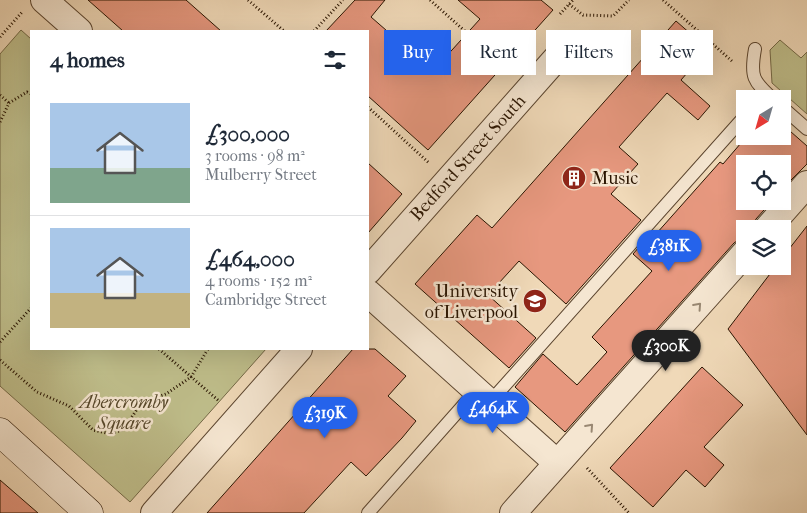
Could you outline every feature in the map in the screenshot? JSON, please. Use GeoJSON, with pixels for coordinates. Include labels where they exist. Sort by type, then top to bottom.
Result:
{"type":"FeatureCollection","features":[{"type":"Feature","properties":{"kind":"street"},"geometry":{"type":"LineString","coordinates":[[35,4],[77,30]]}},
{"type":"Feature","properties":{"kind":"street","name":"Bedford Street South"},"geometry":{"type":"LineString","coordinates":[[369,270],[546,70]]}},
{"type":"Feature","properties":{"kind":"street"},"geometry":{"type":"LineString","coordinates":[[775,220],[807,184]]}},
{"type":"Feature","properties":{"kind":"street"},"geometry":{"type":"LineString","coordinates":[[512,513],[736,263]]}},
{"type":"Feature","properties":{"kind":"street"},"geometry":{"type":"LineString","coordinates":[[369,294],[482,397],[562,457]]}},
{"type":"Feature","properties":{"kind":"street"},"geometry":{"type":"LineString","coordinates":[[154,513],[298,350]]}},
{"type":"Feature","properties":{"kind":"street"},"geometry":{"type":"LineString","coordinates":[[0,432],[89,513]]}},
{"type":"Feature","properties":{"kind":"lane"},"geometry":{"type":"LineString","coordinates":[[755,49],[752,66],[754,81],[761,90]]}},
{"type":"Feature","properties":{"kind":"lane"},"geometry":{"type":"LineString","coordinates":[[791,115],[807,129]]}},
{"type":"Feature","properties":{"kind":"lane"},"geometry":{"type":"LineString","coordinates":[[368,513],[482,397],[736,126]]}},
{"type":"Feature","properties":{"kind":"path"},"geometry":{"type":"LineString","coordinates":[[248,0],[283,30]]}},
{"type":"Feature","properties":{"kind":"path"},"geometry":{"type":"LineString","coordinates":[[315,30],[343,0]]}},
{"type":"Feature","properties":{"kind":"path"},"geometry":{"type":"LineString","coordinates":[[430,0],[465,30]]}},
{"type":"Feature","properties":{"kind":"path"},"geometry":{"type":"LineString","coordinates":[[560,14],[573,0]]}},
{"type":"Feature","properties":{"kind":"path"},"geometry":{"type":"LineString","coordinates":[[570,4],[583,15],[614,16],[630,0]]}},
{"type":"Feature","properties":{"kind":"path"},"geometry":{"type":"LineString","coordinates":[[663,0],[754,81]]}},
{"type":"Feature","properties":{"kind":"path"},"geometry":{"type":"LineString","coordinates":[[0,37],[35,4]]}},
{"type":"Feature","properties":{"kind":"path"},"geometry":{"type":"LineString","coordinates":[[0,122],[9,104],[27,92],[30,94]]}},
{"type":"Feature","properties":{"kind":"path"},"geometry":{"type":"LineString","coordinates":[[0,95],[9,104]]}},
{"type":"Feature","properties":{"kind":"path"},"geometry":{"type":"LineString","coordinates":[[369,108],[448,180]]}},
{"type":"Feature","properties":{"kind":"path"},"geometry":{"type":"LineString","coordinates":[[0,342],[30,309]]}},
{"type":"Feature","properties":{"kind":"path"},"geometry":{"type":"LineString","coordinates":[[160,350],[239,418]]}},
{"type":"Feature","properties":{"kind":"path"},"geometry":{"type":"LineString","coordinates":[[0,360],[37,392],[69,406],[93,430],[110,434],[124,429],[141,403],[166,394],[191,378],[207,350]]}},
{"type":"Feature","properties":{"kind":"path"},"geometry":{"type":"LineString","coordinates":[[562,457],[585,466],[629,513]]}},
{"type":"Feature","properties":{"kind":"green space","name":"Abercromby Square"},"geometry":{"type":"Polygon","coordinates":[[[21,30],[30,38],[30,350],[265,350],[130,502],[0,386],[0,54],[21,30]]]}},
{"type":"Feature","properties":{"kind":"green space"},"geometry":{"type":"Polygon","coordinates":[[[780,40],[801,58],[807,52],[807,114],[791,100],[791,90],[780,90],[772,83],[770,50],[780,40]]]}},
{"type":"Feature","properties":{"kind":"building"},"geometry":{"type":"Polygon","coordinates":[[[88,0],[186,0],[220,30],[122,30],[88,0]]]}},
{"type":"Feature","properties":{"kind":"building"},"geometry":{"type":"Polygon","coordinates":[[[355,0],[385,0],[371,17],[386,30],[384,30],[384,75],[451,75],[451,51],[461,40],[461,75],[495,75],[428,150],[369,97],[369,30],[327,30],[355,0]]]}},
{"type":"Feature","properties":{"kind":"building"},"geometry":{"type":"Polygon","coordinates":[[[458,0],[541,0],[553,10],[535,30],[470,30],[480,19],[458,0]]]}},
{"type":"Feature","properties":{"kind":"building"},"geometry":{"type":"Polygon","coordinates":[[[676,21],[686,30],[668,30],[676,21]]]}},
{"type":"Feature","properties":{"kind":"building"},"geometry":{"type":"Polygon","coordinates":[[[641,60],[641,75],[685,75],[681,80],[710,106],[698,120],[667,93],[619,147],[638,164],[611,194],[641,220],[566,304],[519,261],[488,295],[536,338],[509,368],[415,284],[477,215],[492,228],[628,75],[631,75],[631,72],[641,60]]]}},
{"type":"Feature","properties":{"kind":"building"},"geometry":{"type":"Polygon","coordinates":[[[791,132],[807,146],[807,164],[791,180],[791,155],[736,155],[736,210],[764,210],[756,220],[736,220],[736,242],[565,432],[515,387],[543,354],[577,385],[607,352],[592,337],[652,271],[633,254],[653,231],[656,234],[720,162],[723,164],[739,145],[791,145],[791,132]]]}},
{"type":"Feature","properties":{"kind":"building"},"geometry":{"type":"Polygon","coordinates":[[[369,164],[402,194],[369,232],[369,164]]]}},
{"type":"Feature","properties":{"kind":"building"},"geometry":{"type":"Polygon","coordinates":[[[807,226],[807,435],[728,329],[769,275],[791,275],[791,246],[807,226]]]}},
{"type":"Feature","properties":{"kind":"building"},"geometry":{"type":"Polygon","coordinates":[[[375,349],[406,376],[388,396],[416,421],[366,476],[351,462],[304,513],[207,513],[352,350],[375,349]]]}},
{"type":"Feature","properties":{"kind":"building"},"geometry":{"type":"Polygon","coordinates":[[[702,367],[743,405],[704,447],[724,465],[705,487],[686,470],[653,507],[610,468],[702,367]]]}},
{"type":"Feature","properties":{"kind":"building"},"geometry":{"type":"Polygon","coordinates":[[[0,480],[38,513],[0,513],[0,480]]]}},
{"type":"Feature","properties":{"kind":"place","name":"Music"},"geometry":{"type":"Point","coordinates":[574,178]}},
{"type":"Feature","properties":{"kind":"place","name":"University of Liverpool"},"geometry":{"type":"Point","coordinates":[535,301]}}]}
